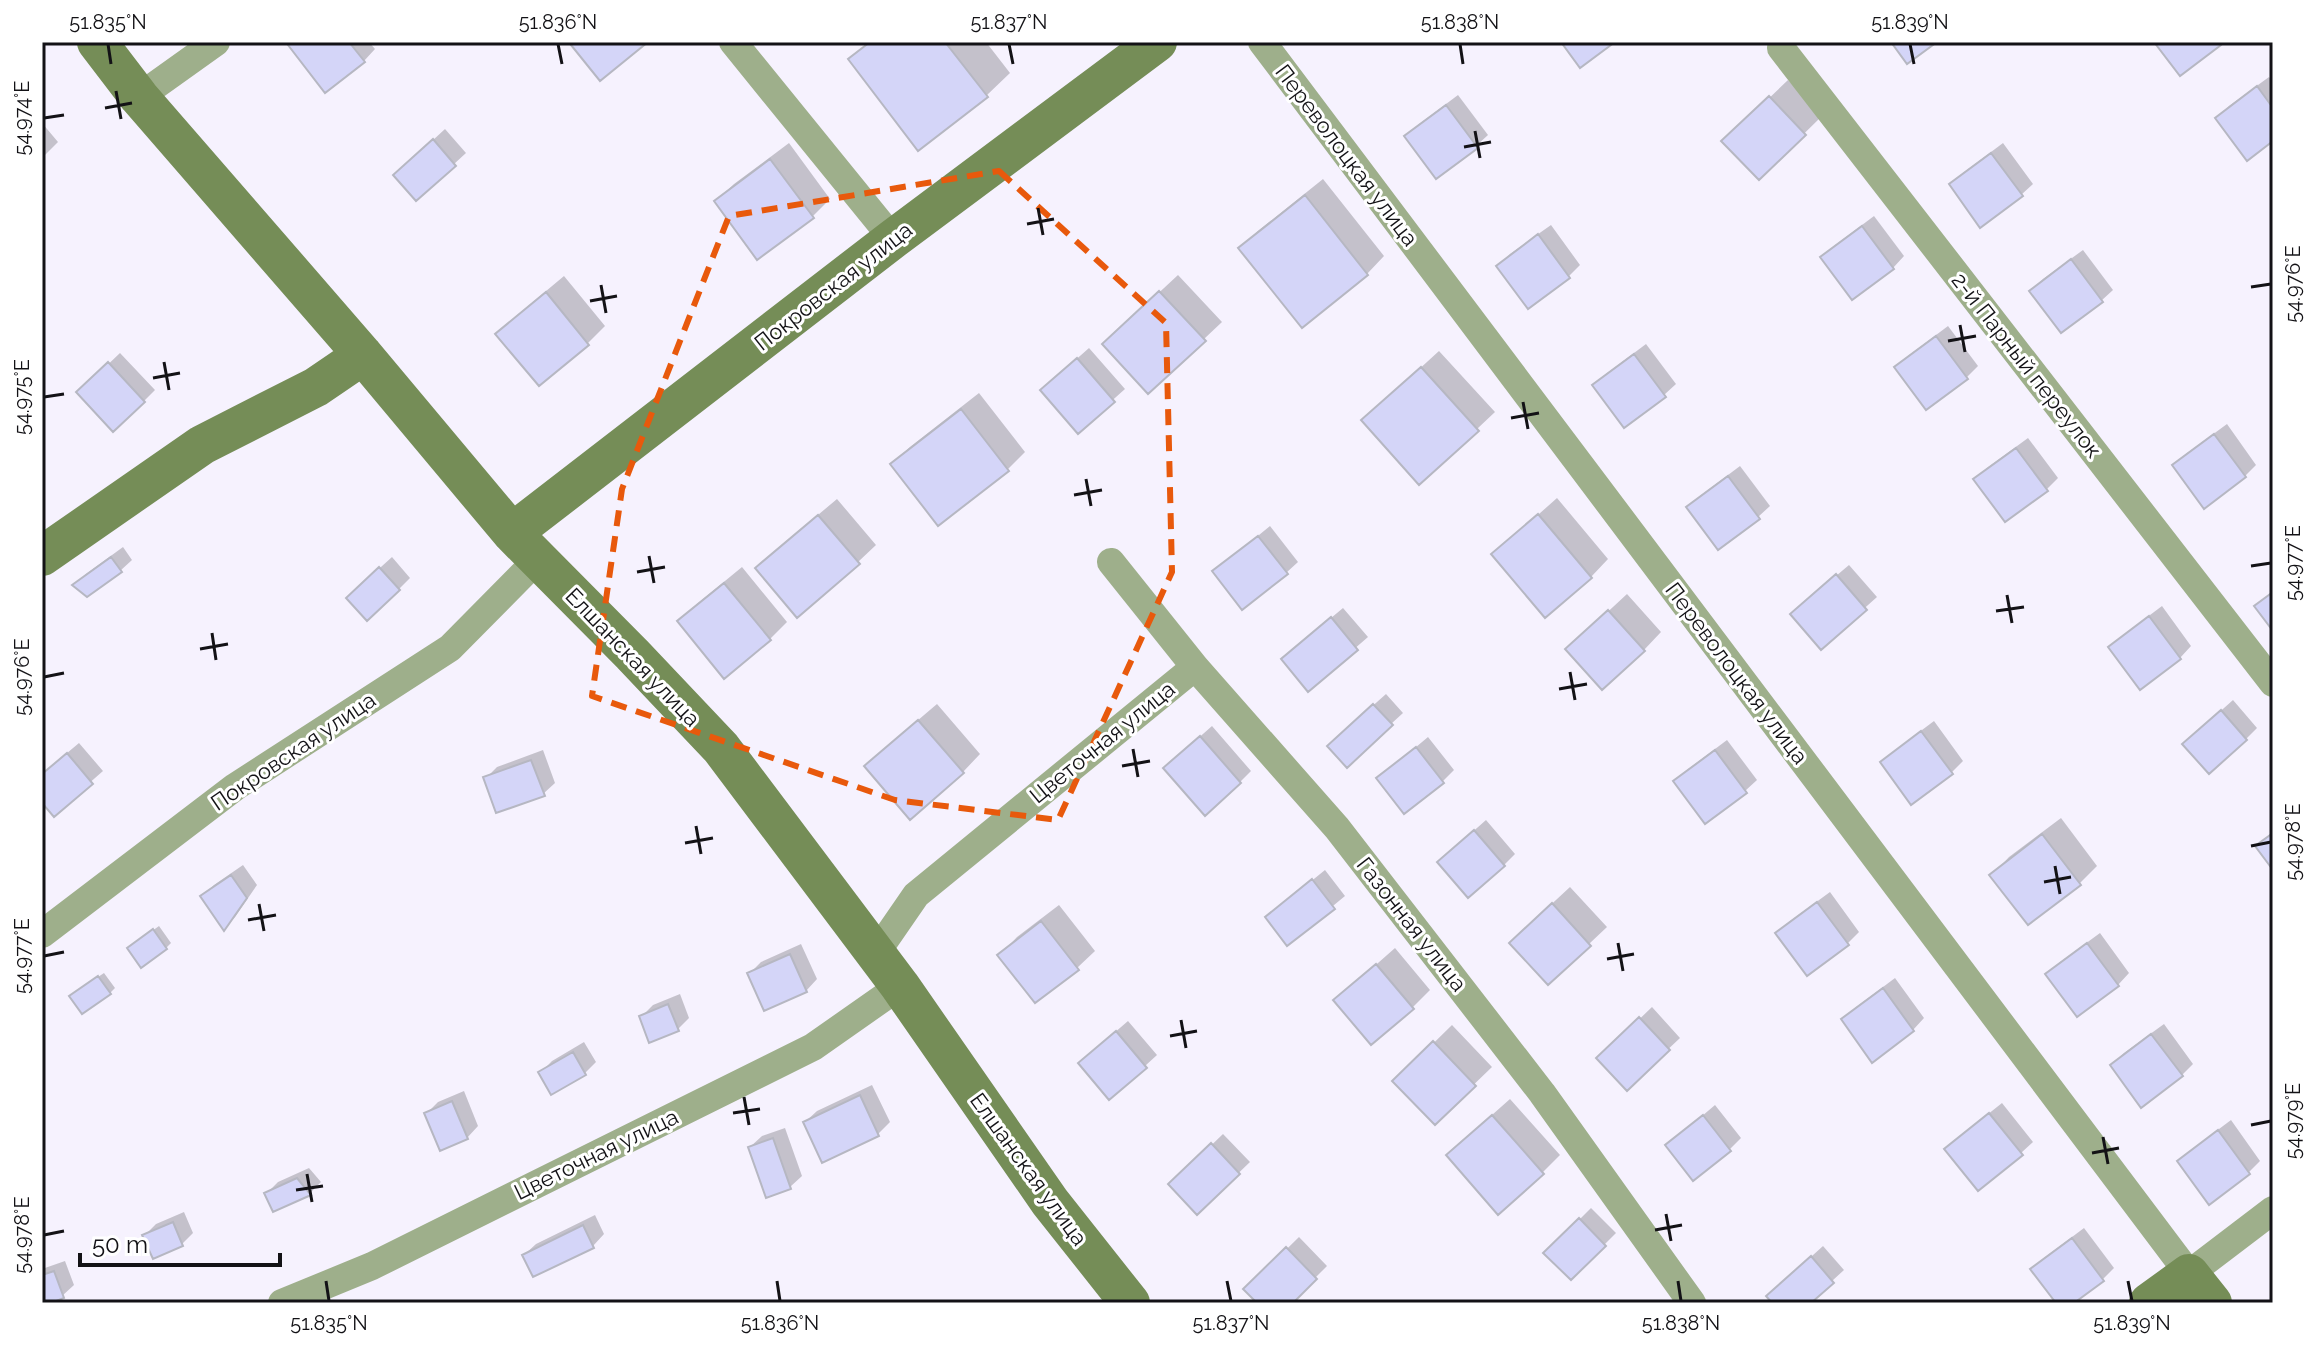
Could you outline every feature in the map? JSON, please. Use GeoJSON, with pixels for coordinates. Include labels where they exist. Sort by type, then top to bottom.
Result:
{"type":"FeatureCollection","features":[{"type":"Feature","properties":{"kind":"street","name":"Елшанская улица"},"geometry":{"type":"LineString","coordinates":[[97,42],[139,97],[524,546],[721,748],[900,986],[1050,1202],[1130,1303]]}},
{"type":"Feature","properties":{"kind":"street"},"geometry":{"type":"LineString","coordinates":[[139,97],[216,42]]}},
{"type":"Feature","properties":{"kind":"street"},"geometry":{"type":"LineString","coordinates":[[733,42],[893,239]]}},
{"type":"Feature","properties":{"kind":"street","name":"Покровская улица"},"geometry":{"type":"LineString","coordinates":[[42,934],[235,787],[450,648],[524,546],[893,239],[1157,42]]}},
{"type":"Feature","properties":{"kind":"street","name":"Переволоцкая улица"},"geometry":{"type":"LineString","coordinates":[[1262,42],[2200,1288]]}},
{"type":"Feature","properties":{"kind":"street","name":"2-й Парный переулок"},"geometry":{"type":"LineString","coordinates":[[1781,48],[2273,683]]}},
{"type":"Feature","properties":{"kind":"street"},"geometry":{"type":"LineString","coordinates":[[42,556],[202,445],[316,387],[363,355]]}},
{"type":"Feature","properties":{"kind":"street","name":"Газонная улица"},"geometry":{"type":"LineString","coordinates":[[1111,562],[1195,667],[1337,828],[1542,1093],[1692,1303]]}},
{"type":"Feature","properties":{"kind":"street","name":"Цветочная улица"},"geometry":{"type":"LineString","coordinates":[[876,953],[916,895],[1195,667]]}},
{"type":"Feature","properties":{"kind":"street","name":"Цветочная улица"},"geometry":{"type":"LineString","coordinates":[[282,1303],[372,1266],[813,1047],[900,986]]}},
{"type":"Feature","properties":{"kind":"street"},"geometry":{"type":"LineString","coordinates":[[2149,1303],[2200,1288],[2273,1210]]}},
{"type":"Feature","properties":{"kind":"highlighted area"},"geometry":{"type":"Polygon","coordinates":[[[999,171],[1166,323],[1172,572],[1058,820],[895,800],[592,696],[622,489],[729,216],[999,171]]]}},
{"type":"Feature","properties":{"kind":"building"},"geometry":{"type":"Polygon","coordinates":[[[292,42],[349,42],[365,62],[325,93],[288,45],[292,42]]]}},
{"type":"Feature","properties":{"kind":"building"},"geometry":{"type":"Polygon","coordinates":[[[574,42],[648,42],[600,81],[571,45],[574,42]]]}},
{"type":"Feature","properties":{"kind":"building"},"geometry":{"type":"Polygon","coordinates":[[[870,42],[945,42],[988,97],[918,151],[848,59],[870,42]]]}},
{"type":"Feature","properties":{"kind":"building"},"geometry":{"type":"Polygon","coordinates":[[[1561,42],[1615,42],[1580,68],[1561,42]]]}},
{"type":"Feature","properties":{"kind":"building"},"geometry":{"type":"Polygon","coordinates":[[[1891,42],[1937,42],[1907,64],[1891,42]]]}},
{"type":"Feature","properties":{"kind":"building"},"geometry":{"type":"Polygon","coordinates":[[[2154,42],[2219,42],[2221,45],[2180,76],[2154,42]]]}},
{"type":"Feature","properties":{"kind":"building"},"geometry":{"type":"Polygon","coordinates":[[[2257,86],[2273,108],[2273,141],[2247,161],[2215,118],[2257,86]]]}},
{"type":"Feature","properties":{"kind":"building"},"geometry":{"type":"Polygon","coordinates":[[[1769,96],[1806,135],[1759,180],[1721,141],[1769,96]]]}},
{"type":"Feature","properties":{"kind":"building"},"geometry":{"type":"Polygon","coordinates":[[[1446,105],[1478,148],[1436,179],[1404,136],[1446,105]]]}},
{"type":"Feature","properties":{"kind":"building"},"geometry":{"type":"Polygon","coordinates":[[[433,139],[456,166],[416,201],[393,175],[433,139]]]}},
{"type":"Feature","properties":{"kind":"building"},"geometry":{"type":"Polygon","coordinates":[[[1991,153],[2023,196],[1980,228],[1949,184],[1991,153]]]}},
{"type":"Feature","properties":{"kind":"building"},"geometry":{"type":"Polygon","coordinates":[[[770,159],[814,218],[757,260],[714,201],[770,159]]]}},
{"type":"Feature","properties":{"kind":"building"},"geometry":{"type":"Polygon","coordinates":[[[1305,195],[1368,275],[1302,328],[1238,248],[1305,195]]]}},
{"type":"Feature","properties":{"kind":"building"},"geometry":{"type":"Polygon","coordinates":[[[1862,226],[1894,269],[1852,300],[1820,257],[1862,226]]]}},
{"type":"Feature","properties":{"kind":"building"},"geometry":{"type":"Polygon","coordinates":[[[1538,234],[1570,278],[1528,309],[1496,266],[1538,234]]]}},
{"type":"Feature","properties":{"kind":"building"},"geometry":{"type":"Polygon","coordinates":[[[2071,259],[2103,302],[2061,333],[2029,291],[2071,259]]]}},
{"type":"Feature","properties":{"kind":"building"},"geometry":{"type":"Polygon","coordinates":[[[1159,291],[1206,341],[1148,394],[1102,344],[1159,291]]]}},
{"type":"Feature","properties":{"kind":"building"},"geometry":{"type":"Polygon","coordinates":[[[546,292],[589,345],[539,386],[495,334],[546,292]]]}},
{"type":"Feature","properties":{"kind":"building"},"geometry":{"type":"Polygon","coordinates":[[[1936,336],[1968,379],[1926,410],[1894,367],[1936,336]]]}},
{"type":"Feature","properties":{"kind":"building"},"geometry":{"type":"Polygon","coordinates":[[[1634,354],[1666,397],[1624,428],[1592,385],[1634,354]]]}},
{"type":"Feature","properties":{"kind":"building"},"geometry":{"type":"Polygon","coordinates":[[[1077,358],[1115,402],[1078,434],[1040,390],[1077,358]]]}},
{"type":"Feature","properties":{"kind":"building"},"geometry":{"type":"Polygon","coordinates":[[[108,362],[145,402],[113,432],[76,392],[108,362]]]}},
{"type":"Feature","properties":{"kind":"building"},"geometry":{"type":"Polygon","coordinates":[[[1421,367],[1479,431],[1419,485],[1361,420],[1421,367]]]}},
{"type":"Feature","properties":{"kind":"building"},"geometry":{"type":"Polygon","coordinates":[[[961,409],[1009,471],[938,526],[890,464],[961,409]]]}},
{"type":"Feature","properties":{"kind":"building"},"geometry":{"type":"Polygon","coordinates":[[[2214,434],[2246,477],[2204,509],[2172,465],[2214,434]]]}},
{"type":"Feature","properties":{"kind":"building"},"geometry":{"type":"Polygon","coordinates":[[[2016,448],[2048,491],[2005,522],[1973,479],[2016,448]]]}},
{"type":"Feature","properties":{"kind":"building"},"geometry":{"type":"Polygon","coordinates":[[[1728,476],[1760,519],[1718,550],[1686,507],[1728,476]]]}},
{"type":"Feature","properties":{"kind":"building"},"geometry":{"type":"Polygon","coordinates":[[[1538,514],[1592,578],[1545,618],[1491,554],[1538,514]]]}},
{"type":"Feature","properties":{"kind":"building"},"geometry":{"type":"Polygon","coordinates":[[[818,515],[860,564],[797,618],[755,568],[818,515]]]}},
{"type":"Feature","properties":{"kind":"building"},"geometry":{"type":"Polygon","coordinates":[[[1258,536],[1288,574],[1242,610],[1212,571],[1258,536]]]}},
{"type":"Feature","properties":{"kind":"building"},"geometry":{"type":"Polygon","coordinates":[[[111,557],[122,572],[87,597],[72,585],[111,557]]]}},
{"type":"Feature","properties":{"kind":"building"},"geometry":{"type":"Polygon","coordinates":[[[379,567],[400,590],[367,621],[346,598],[379,567]]]}},
{"type":"Feature","properties":{"kind":"building"},"geometry":{"type":"Polygon","coordinates":[[[1836,574],[1867,610],[1821,650],[1790,614],[1836,574]]]}},
{"type":"Feature","properties":{"kind":"building"},"geometry":{"type":"Polygon","coordinates":[[[724,583],[771,640],[724,679],[677,621],[724,583]]]}},
{"type":"Feature","properties":{"kind":"building"},"geometry":{"type":"Polygon","coordinates":[[[2273,592],[2273,631],[2254,606],[2273,592]]]}},
{"type":"Feature","properties":{"kind":"building"},"geometry":{"type":"Polygon","coordinates":[[[1608,610],[1645,651],[1602,690],[1565,649],[1608,610]]]}},
{"type":"Feature","properties":{"kind":"building"},"geometry":{"type":"Polygon","coordinates":[[[2149,616],[2181,659],[2140,690],[2108,647],[2149,616]]]}},
{"type":"Feature","properties":{"kind":"building"},"geometry":{"type":"Polygon","coordinates":[[[1331,617],[1358,650],[1308,692],[1281,659],[1331,617]]]}},
{"type":"Feature","properties":{"kind":"building"},"geometry":{"type":"Polygon","coordinates":[[[1373,704],[1393,725],[1347,768],[1327,746],[1373,704]]]}},
{"type":"Feature","properties":{"kind":"building"},"geometry":{"type":"Polygon","coordinates":[[[2221,710],[2247,740],[2209,774],[2182,744],[2221,710]]]}},
{"type":"Feature","properties":{"kind":"building"},"geometry":{"type":"Polygon","coordinates":[[[918,720],[964,773],[910,820],[864,766],[918,720]]]}},
{"type":"Feature","properties":{"kind":"building"},"geometry":{"type":"Polygon","coordinates":[[[1921,731],[1953,774],[1911,805],[1880,762],[1921,731]]]}},
{"type":"Feature","properties":{"kind":"building"},"geometry":{"type":"Polygon","coordinates":[[[1200,736],[1241,783],[1205,816],[1163,768],[1200,736]]]}},
{"type":"Feature","properties":{"kind":"building"},"geometry":{"type":"Polygon","coordinates":[[[1416,747],[1444,783],[1404,814],[1376,778],[1416,747]]]}},
{"type":"Feature","properties":{"kind":"building"},"geometry":{"type":"Polygon","coordinates":[[[1715,750],[1747,793],[1705,824],[1673,781],[1715,750]]]}},
{"type":"Feature","properties":{"kind":"building"},"geometry":{"type":"Polygon","coordinates":[[[67,753],[93,784],[54,817],[42,803],[42,774],[67,753]]]}},
{"type":"Feature","properties":{"kind":"building"},"geometry":{"type":"Polygon","coordinates":[[[531,760],[545,796],[496,813],[483,777],[531,760]]]}},
{"type":"Feature","properties":{"kind":"building"},"geometry":{"type":"Polygon","coordinates":[[[1474,830],[1505,866],[1468,898],[1437,862],[1474,830]]]}},
{"type":"Feature","properties":{"kind":"building"},"geometry":{"type":"Polygon","coordinates":[[[2273,833],[2273,870],[2255,846],[2273,833]]]}},
{"type":"Feature","properties":{"kind":"building"},"geometry":{"type":"Polygon","coordinates":[[[2042,834],[2081,885],[2028,925],[1989,875],[2042,834]]]}},
{"type":"Feature","properties":{"kind":"building"},"geometry":{"type":"Polygon","coordinates":[[[231,875],[247,898],[224,931],[200,896],[231,875]]]}},
{"type":"Feature","properties":{"kind":"building"},"geometry":{"type":"Polygon","coordinates":[[[1312,879],[1335,909],[1287,946],[1265,917],[1312,879]]]}},
{"type":"Feature","properties":{"kind":"building"},"geometry":{"type":"Polygon","coordinates":[[[1817,902],[1849,945],[1807,976],[1775,933],[1817,902]]]}},
{"type":"Feature","properties":{"kind":"building"},"geometry":{"type":"Polygon","coordinates":[[[1552,903],[1591,946],[1548,985],[1509,943],[1552,903]]]}},
{"type":"Feature","properties":{"kind":"building"},"geometry":{"type":"Polygon","coordinates":[[[1041,921],[1079,970],[1035,1003],[997,955],[1041,921]]]}},
{"type":"Feature","properties":{"kind":"building"},"geometry":{"type":"Polygon","coordinates":[[[153,929],[167,949],[141,968],[127,948],[153,929]]]}},
{"type":"Feature","properties":{"kind":"building"},"geometry":{"type":"Polygon","coordinates":[[[2087,943],[2119,986],[2077,1017],[2045,974],[2087,943]]]}},
{"type":"Feature","properties":{"kind":"building"},"geometry":{"type":"Polygon","coordinates":[[[790,954],[807,992],[764,1011],[747,973],[790,954]]]}},
{"type":"Feature","properties":{"kind":"building"},"geometry":{"type":"Polygon","coordinates":[[[1376,964],[1414,1009],[1371,1045],[1333,1000],[1376,964]]]}},
{"type":"Feature","properties":{"kind":"building"},"geometry":{"type":"Polygon","coordinates":[[[98,976],[111,994],[82,1014],[69,996],[98,976]]]}},
{"type":"Feature","properties":{"kind":"building"},"geometry":{"type":"Polygon","coordinates":[[[1883,988],[1914,1031],[1872,1063],[1841,1019],[1883,988]]]}},
{"type":"Feature","properties":{"kind":"building"},"geometry":{"type":"Polygon","coordinates":[[[668,1004],[679,1031],[649,1043],[639,1016],[668,1004]]]}},
{"type":"Feature","properties":{"kind":"building"},"geometry":{"type":"Polygon","coordinates":[[[1639,1017],[1670,1050],[1627,1091],[1596,1058],[1639,1017]]]}},
{"type":"Feature","properties":{"kind":"building"},"geometry":{"type":"Polygon","coordinates":[[[1116,1031],[1147,1068],[1109,1100],[1078,1063],[1116,1031]]]}},
{"type":"Feature","properties":{"kind":"building"},"geometry":{"type":"Polygon","coordinates":[[[2151,1034],[2183,1076],[2141,1108],[2110,1065],[2151,1034]]]}},
{"type":"Feature","properties":{"kind":"building"},"geometry":{"type":"Polygon","coordinates":[[[1433,1041],[1476,1086],[1435,1125],[1392,1081],[1433,1041]]]}},
{"type":"Feature","properties":{"kind":"building"},"geometry":{"type":"Polygon","coordinates":[[[573,1052],[586,1075],[551,1095],[538,1072],[573,1052]]]}},
{"type":"Feature","properties":{"kind":"building"},"geometry":{"type":"Polygon","coordinates":[[[860,1095],[879,1136],[822,1163],[803,1122],[860,1095]]]}},
{"type":"Feature","properties":{"kind":"building"},"geometry":{"type":"Polygon","coordinates":[[[452,1101],[468,1139],[440,1151],[424,1113],[452,1101]]]}},
{"type":"Feature","properties":{"kind":"building"},"geometry":{"type":"Polygon","coordinates":[[[1989,1113],[2023,1155],[1978,1191],[1944,1149],[1989,1113]]]}},
{"type":"Feature","properties":{"kind":"building"},"geometry":{"type":"Polygon","coordinates":[[[1492,1115],[1544,1174],[1498,1215],[1446,1155],[1492,1115]]]}},
{"type":"Feature","properties":{"kind":"building"},"geometry":{"type":"Polygon","coordinates":[[[1703,1115],[1731,1151],[1693,1181],[1665,1145],[1703,1115]]]}},
{"type":"Feature","properties":{"kind":"building"},"geometry":{"type":"Polygon","coordinates":[[[2218,1130],[2250,1174],[2209,1205],[2177,1161],[2218,1130]]]}},
{"type":"Feature","properties":{"kind":"building"},"geometry":{"type":"Polygon","coordinates":[[[773,1138],[791,1189],[766,1198],[748,1147],[773,1138]]]}},
{"type":"Feature","properties":{"kind":"building"},"geometry":{"type":"Polygon","coordinates":[[[1211,1143],[1240,1174],[1197,1215],[1168,1184],[1211,1143]]]}},
{"type":"Feature","properties":{"kind":"building"},"geometry":{"type":"Polygon","coordinates":[[[297,1178],[311,1195],[273,1212],[264,1193],[297,1178]]]}},
{"type":"Feature","properties":{"kind":"building"},"geometry":{"type":"Polygon","coordinates":[[[1579,1218],[1606,1246],[1571,1280],[1543,1253],[1579,1218]]]}},
{"type":"Feature","properties":{"kind":"building"},"geometry":{"type":"Polygon","coordinates":[[[173,1222],[183,1246],[153,1259],[142,1235],[173,1222]]]}},
{"type":"Feature","properties":{"kind":"building"},"geometry":{"type":"Polygon","coordinates":[[[583,1225],[594,1248],[533,1277],[522,1255],[583,1225]]]}},
{"type":"Feature","properties":{"kind":"building"},"geometry":{"type":"Polygon","coordinates":[[[2072,1238],[2104,1281],[2074,1303],[2056,1303],[2030,1269],[2072,1238]]]}},
{"type":"Feature","properties":{"kind":"building"},"geometry":{"type":"Polygon","coordinates":[[[1286,1247],[1317,1279],[1293,1303],[1257,1303],[1243,1289],[1286,1247]]]}},
{"type":"Feature","properties":{"kind":"building"},"geometry":{"type":"Polygon","coordinates":[[[1811,1256],[1834,1283],[1811,1303],[1772,1303],[1766,1296],[1811,1256]]]}},
{"type":"Feature","properties":{"kind":"building"},"geometry":{"type":"Polygon","coordinates":[[[54,1271],[64,1298],[42,1303],[42,1275],[54,1271]]]}}]}
